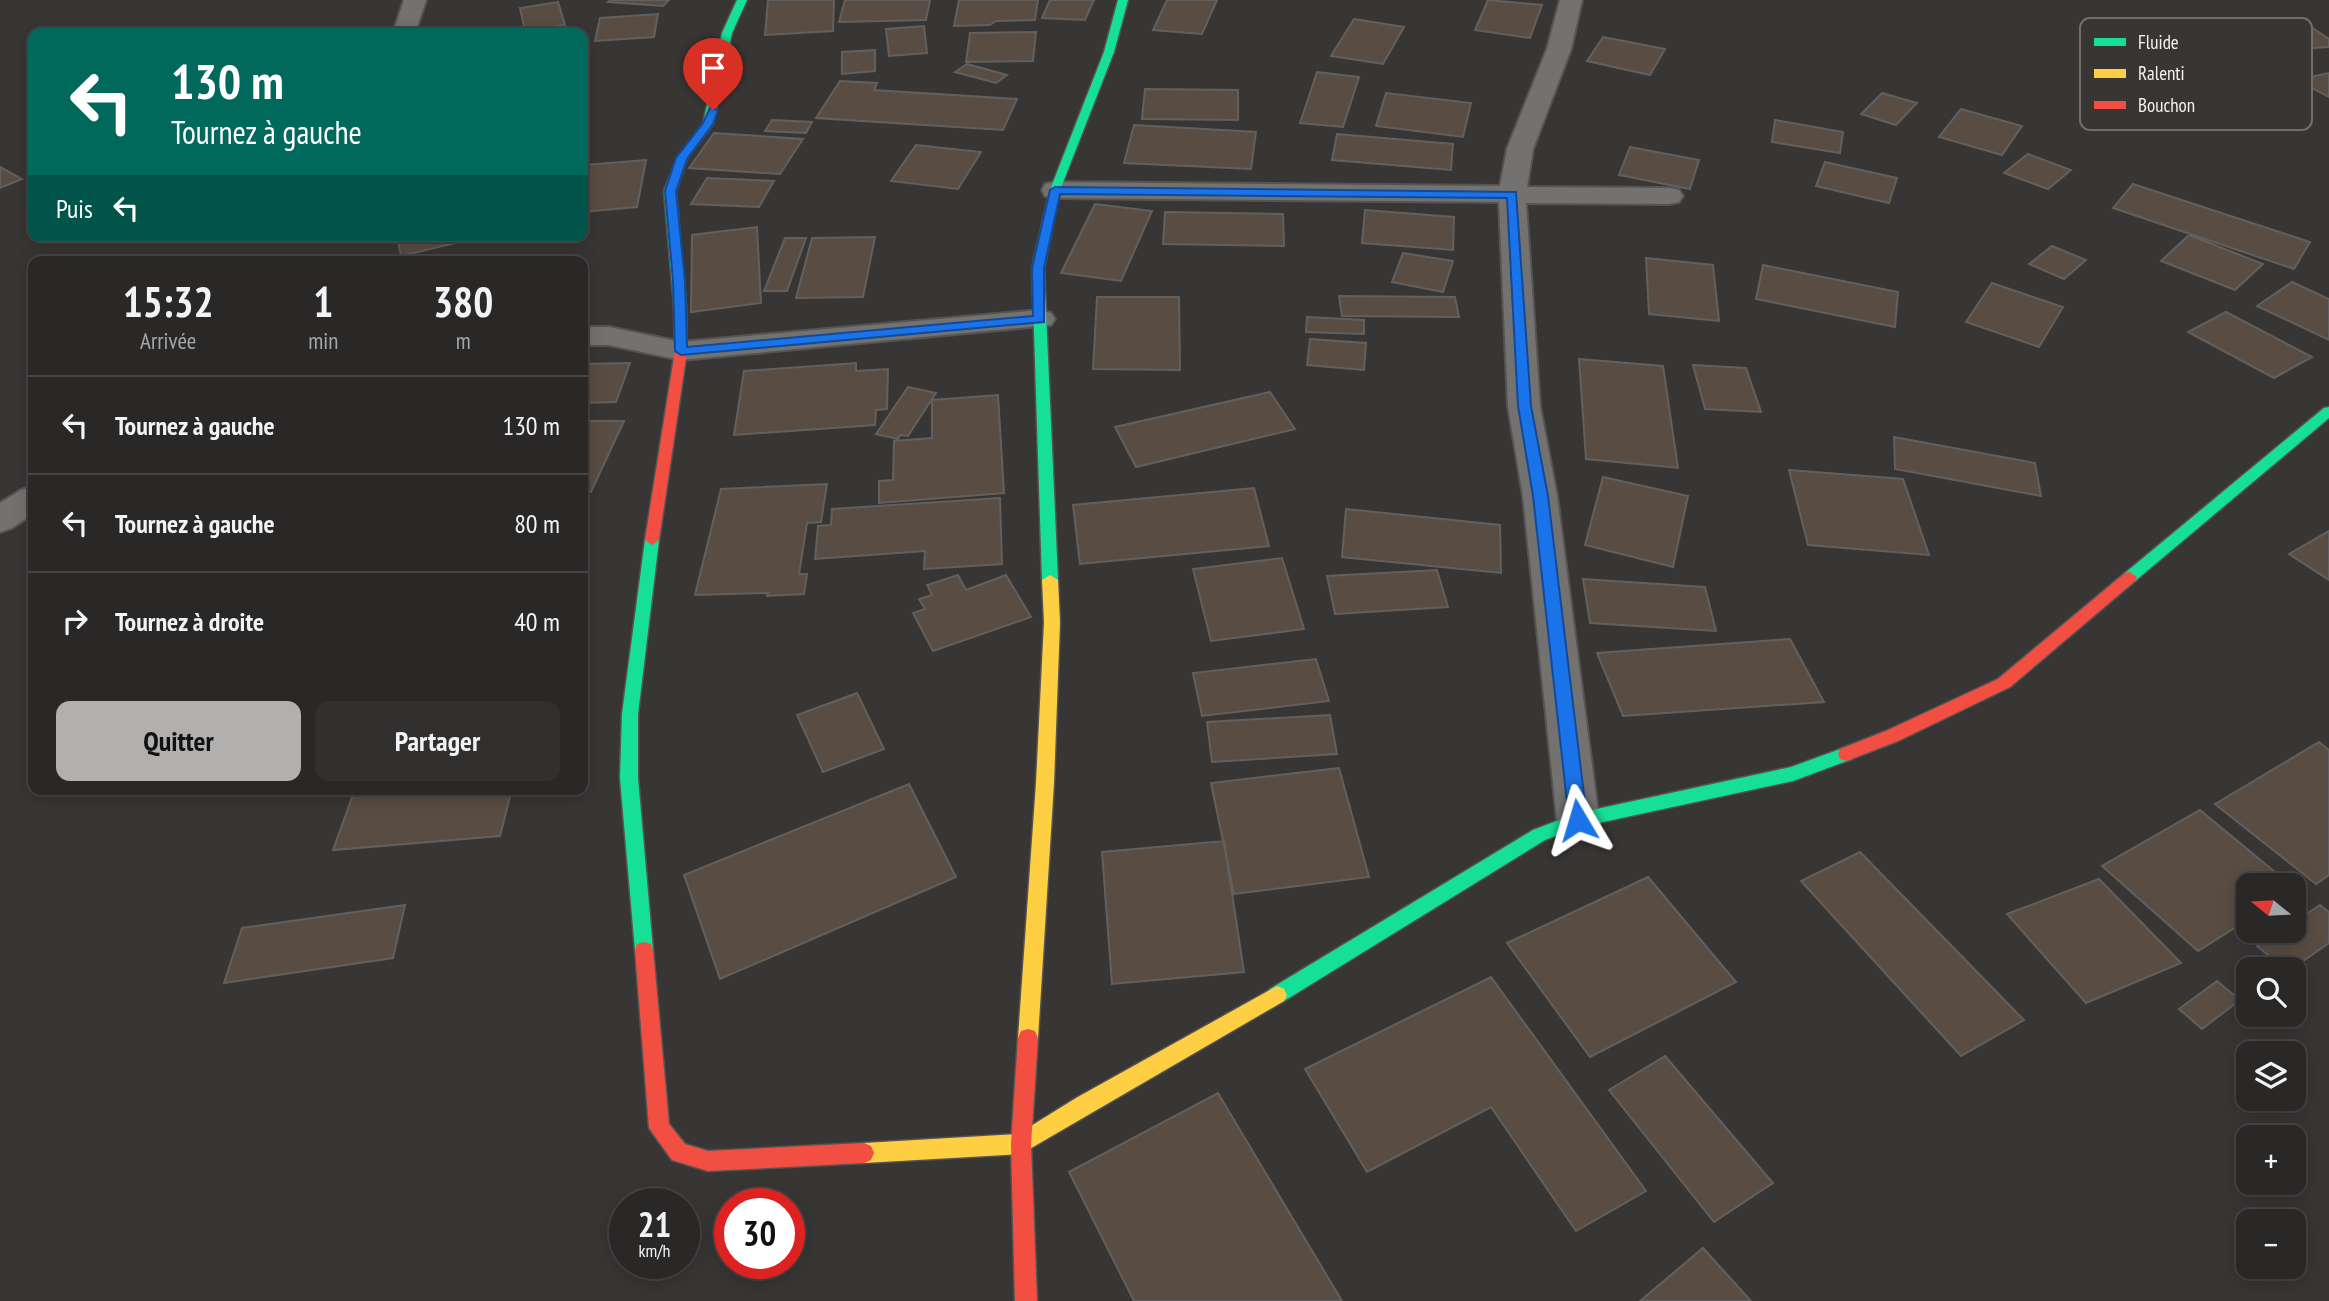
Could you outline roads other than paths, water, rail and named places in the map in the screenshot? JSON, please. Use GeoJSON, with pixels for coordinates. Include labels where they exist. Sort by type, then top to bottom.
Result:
{"type":"FeatureCollection","features":[{"type":"Feature","properties":{"kind":"street"},"geometry":{"type":"LineString","coordinates":[[406,28],[415,0]]}},
{"type":"Feature","properties":{"kind":"street"},"geometry":{"type":"LineString","coordinates":[[742,0],[727,33],[708,124],[682,158],[670,191],[679,281],[681,351],[661,467],[630,714],[629,778],[659,1128],[679,1153],[708,1161],[1021,1144],[1083,1105],[1322,969],[1539,835],[1578,820],[1793,774],[1892,736],[2004,683],[2329,411]]}},
{"type":"Feature","properties":{"kind":"street"},"geometry":{"type":"LineString","coordinates":[[1026,1301],[1021,1144],[1045,783],[1052,622],[1038,268],[1055,190],[1109,52],[1123,0]]}},
{"type":"Feature","properties":{"kind":"street"},"geometry":{"type":"LineString","coordinates":[[1571,0],[1559,49],[1520,149],[1512,194],[1524,406],[1540,496],[1578,820]]}},
{"type":"Feature","properties":{"kind":"street"},"geometry":{"type":"LineString","coordinates":[[1055,190],[1670,196]]}},
{"type":"Feature","properties":{"kind":"street"},"geometry":{"type":"LineString","coordinates":[[588,336],[609,336],[681,351],[1040,319]]}},
{"type":"Feature","properties":{"kind":"street"},"geometry":{"type":"LineString","coordinates":[[0,520],[28,501]]}}]}
